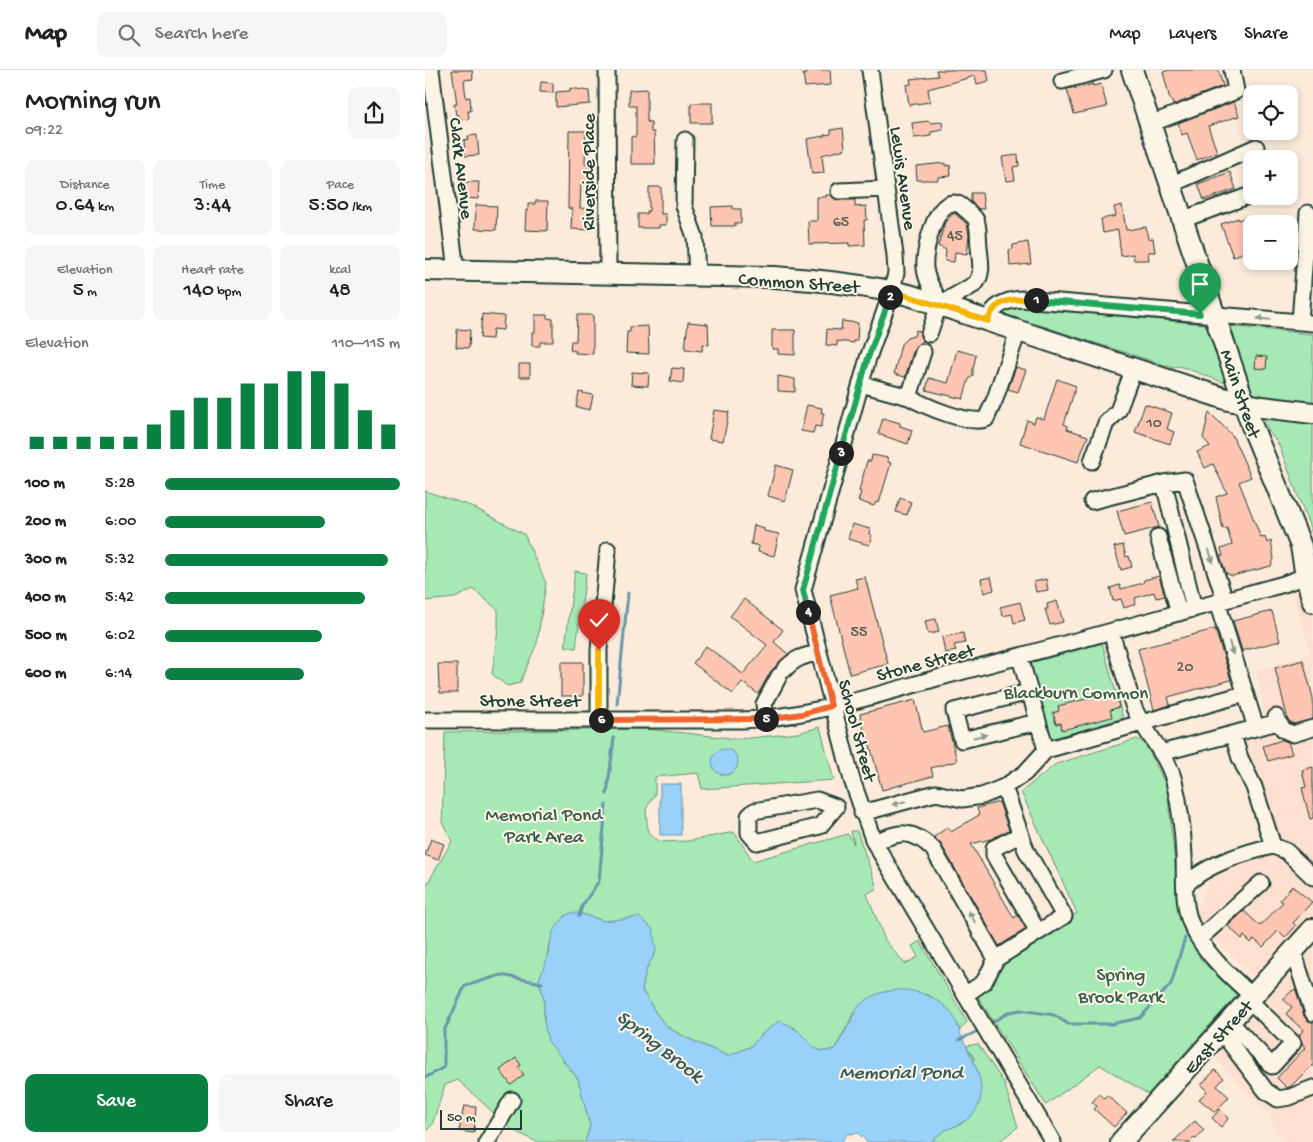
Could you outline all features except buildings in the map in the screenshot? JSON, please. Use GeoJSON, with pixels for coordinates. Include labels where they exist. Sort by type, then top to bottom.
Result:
{"type":"FeatureCollection","features":[{"type":"Feature","properties":{"kind":"main road","name":"Main Street"},"geometry":{"type":"LineString","coordinates":[[1136,71],[1150,124],[1181,220],[1244,403],[1311,572],[1313,602]]}},
{"type":"Feature","properties":{"kind":"main road","name":"Common Street"},"geometry":{"type":"LineString","coordinates":[[425,270],[697,275],[824,280],[892,291],[940,304],[1244,403],[1313,413]]}},
{"type":"Feature","properties":{"kind":"main road","name":"East Street"},"geometry":{"type":"LineString","coordinates":[[1121,1142],[1293,951],[1312,935]]}},
{"type":"Feature","properties":{"kind":"street","name":"Clark Avenue"},"geometry":{"type":"LineString","coordinates":[[431,70],[456,271]]}},
{"type":"Feature","properties":{"kind":"street","name":"Riverside Place"},"geometry":{"type":"LineString","coordinates":[[607,70],[608,274]]}},
{"type":"Feature","properties":{"kind":"street","name":"Lewis Avenue"},"geometry":{"type":"LineString","coordinates":[[870,70],[896,273],[892,291]]}},
{"type":"Feature","properties":{"kind":"street"},"geometry":{"type":"LineString","coordinates":[[1062,81],[1104,70]]}},
{"type":"Feature","properties":{"kind":"street"},"geometry":{"type":"LineString","coordinates":[[1150,124],[1236,91],[1231,70]]}},
{"type":"Feature","properties":{"kind":"street"},"geometry":{"type":"LineString","coordinates":[[685,140],[684,206],[695,237],[697,275]]}},
{"type":"Feature","properties":{"kind":"street"},"geometry":{"type":"LineString","coordinates":[[1170,185],[1256,147]]}},
{"type":"Feature","properties":{"kind":"street"},"geometry":{"type":"LineString","coordinates":[[839,191],[886,189]]}},
{"type":"Feature","properties":{"kind":"street"},"geometry":{"type":"LineString","coordinates":[[1181,220],[1243,198]]}},
{"type":"Feature","properties":{"kind":"street"},"geometry":{"type":"LineString","coordinates":[[929,334],[940,304],[975,284],[980,278],[981,268],[975,219],[960,204],[951,204],[942,208],[933,220],[925,267],[927,279],[940,304]]}},
{"type":"Feature","properties":{"kind":"street"},"geometry":{"type":"LineString","coordinates":[[988,321],[998,305],[1012,299],[1021,299],[1306,323],[1308,213]]}},
{"type":"Feature","properties":{"kind":"street","name":"School Street"},"geometry":{"type":"LineString","coordinates":[[892,291],[861,384],[803,590],[831,706],[860,807],[874,842],[1053,1142]]}},
{"type":"Feature","properties":{"kind":"street"},"geometry":{"type":"LineString","coordinates":[[861,384],[909,397],[923,405],[977,421],[986,419],[993,404],[1018,330]]}},
{"type":"Feature","properties":{"kind":"street"},"geometry":{"type":"LineString","coordinates":[[909,397],[923,352]]}},
{"type":"Feature","properties":{"kind":"street"},"geometry":{"type":"LineString","coordinates":[[1091,461],[1106,423],[1118,411],[1134,368]]}},
{"type":"Feature","properties":{"kind":"street"},"geometry":{"type":"LineString","coordinates":[[1092,501],[1164,483],[1185,480],[1197,513],[1244,694],[1256,728]]}},
{"type":"Feature","properties":{"kind":"street"},"geometry":{"type":"LineString","coordinates":[[1164,483],[1194,609]]}},
{"type":"Feature","properties":{"kind":"street"},"geometry":{"type":"LineString","coordinates":[[1173,519],[1197,513]]}},
{"type":"Feature","properties":{"kind":"street"},"geometry":{"type":"LineString","coordinates":[[1158,537],[1179,613]]}},
{"type":"Feature","properties":{"kind":"street"},"geometry":{"type":"LineString","coordinates":[[599,720],[599,650],[608,550]]}},
{"type":"Feature","properties":{"kind":"street","name":"Stone Street"},"geometry":{"type":"LineString","coordinates":[[425,720],[766,719],[802,714],[1194,609],[1311,572]]}},
{"type":"Feature","properties":{"kind":"street"},"geometry":{"type":"LineString","coordinates":[[1111,632],[1129,695],[1141,724],[1161,753],[1171,772],[1176,792],[1184,853],[1185,886],[1192,927],[1225,969],[1293,1043],[1273,1066],[1225,1026]]}},
{"type":"Feature","properties":{"kind":"street"},"geometry":{"type":"LineString","coordinates":[[766,719],[764,704],[781,673],[793,660],[800,656],[818,653]]}},
{"type":"Feature","properties":{"kind":"street"},"geometry":{"type":"LineString","coordinates":[[1020,657],[1046,750]]}},
{"type":"Feature","properties":{"kind":"street"},"geometry":{"type":"LineString","coordinates":[[1029,692],[954,711],[962,740],[1037,722]]}},
{"type":"Feature","properties":{"kind":"street"},"geometry":{"type":"LineString","coordinates":[[836,807],[820,826],[757,842],[749,833],[749,816],[754,811],[817,800],[836,807],[860,807],[936,793],[962,799],[982,796],[1004,787],[1025,773],[1046,750],[1244,694]]}},
{"type":"Feature","properties":{"kind":"street"},"geometry":{"type":"LineString","coordinates":[[1161,753],[1233,735],[1277,720],[1284,730],[1293,734],[1313,728]]}},
{"type":"Feature","properties":{"kind":"street"},"geometry":{"type":"LineString","coordinates":[[1233,735],[1240,758],[1255,787],[1273,846]]}},
{"type":"Feature","properties":{"kind":"street"},"geometry":{"type":"LineString","coordinates":[[965,996],[984,982],[996,959],[1064,916],[1026,850],[1004,787]]}},
{"type":"Feature","properties":{"kind":"street"},"geometry":{"type":"LineString","coordinates":[[874,842],[887,837],[910,833],[925,841],[933,849],[996,959]]}},
{"type":"Feature","properties":{"kind":"street"},"geometry":{"type":"LineString","coordinates":[[1021,835],[995,848],[994,855],[1038,932]]}},
{"type":"Feature","properties":{"kind":"street"},"geometry":{"type":"LineString","coordinates":[[1185,886],[1193,878],[1244,852],[1273,846],[1286,852],[1313,877]]}},
{"type":"Feature","properties":{"kind":"street"},"geometry":{"type":"LineString","coordinates":[[1199,938],[1261,883]]}},
{"type":"Feature","properties":{"kind":"street"},"geometry":{"type":"LineString","coordinates":[[1293,951],[1313,1013]]}},
{"type":"Feature","properties":{"kind":"street"},"geometry":{"type":"LineString","coordinates":[[1225,1026],[1266,1091],[1278,1099],[1290,1097],[1313,1088]]}},
{"type":"Feature","properties":{"kind":"street"},"geometry":{"type":"LineString","coordinates":[[487,1142],[512,1100]]}},
{"type":"Feature","properties":{"kind":"shaded area"},"geometry":{"type":"Polygon","coordinates":[[[1313,587],[1313,1142],[1282,1142],[1269,1115],[1214,1057],[1270,992],[1192,917],[1214,871],[1263,840],[1241,733],[1266,724],[1256,670],[1311,654],[1293,595],[1313,587]]]}},
{"type":"Feature","properties":{"kind":"green space"},"geometry":{"type":"Polygon","coordinates":[[[1010,306],[1313,334],[1313,536],[1279,445],[1268,430],[1257,395],[1180,366],[1174,368],[1039,325],[1035,328],[1002,316],[1004,308],[1010,306]]]}},
{"type":"Feature","properties":{"kind":"green space"},"geometry":{"type":"Polygon","coordinates":[[[425,491],[471,506],[524,534],[546,583],[537,643],[520,683],[507,686],[492,674],[498,629],[498,610],[473,589],[455,598],[425,601],[425,491]]]}},
{"type":"Feature","properties":{"kind":"green space"},"geometry":{"type":"Polygon","coordinates":[[[575,571],[586,573],[576,648],[565,646],[575,571]]]}},
{"type":"Feature","properties":{"kind":"green space","name":"Blackburn Common"},"geometry":{"type":"Polygon","coordinates":[[[1102,643],[1123,718],[1051,739],[1030,663],[1102,643]]]}},
{"type":"Feature","properties":{"kind":"green space","name":"Memorial Pond Park Area"},"geometry":{"type":"Polygon","coordinates":[[[820,727],[834,780],[702,789],[698,773],[655,777],[655,794],[646,809],[648,834],[661,842],[688,841],[734,832],[753,861],[848,834],[854,844],[851,831],[857,831],[877,888],[867,894],[885,940],[905,964],[918,957],[912,946],[920,941],[967,1022],[960,1030],[947,1008],[927,994],[853,1013],[836,1048],[829,1051],[823,1051],[812,1046],[794,1027],[763,1033],[750,1047],[728,1056],[679,1034],[667,1026],[660,1018],[642,990],[646,970],[656,951],[623,919],[604,921],[579,913],[549,943],[546,962],[539,981],[544,1000],[544,1021],[564,1062],[578,1079],[590,1126],[585,1142],[537,1142],[511,1129],[458,1080],[445,1085],[432,1125],[425,1132],[425,888],[452,841],[442,822],[445,732],[647,729],[739,739],[798,733],[820,727]]]}},
{"type":"Feature","properties":{"kind":"green space","name":"Spring Brook Park"},"geometry":{"type":"Polygon","coordinates":[[[1137,739],[1145,743],[1167,787],[1181,921],[1195,944],[1200,959],[1237,995],[1148,1094],[1100,1065],[1046,1105],[978,997],[1005,964],[1077,913],[1021,792],[1056,764],[1137,739]]]}},
{"type":"Feature","properties":{"kind":"green space"},"geometry":{"type":"Polygon","coordinates":[[[978,1044],[1004,1083],[1018,1127],[998,1142],[932,1142],[940,1132],[963,1123],[974,1058],[966,1046],[978,1044]]]}},
{"type":"Feature","properties":{"kind":"water"},"geometry":{"type":"Polygon","coordinates":[[[725,749],[734,753],[738,762],[734,771],[725,775],[716,771],[712,762],[716,753],[725,749]]]}},
{"type":"Feature","properties":{"kind":"water"},"geometry":{"type":"Polygon","coordinates":[[[660,784],[681,784],[681,835],[660,835],[660,784]]]}},
{"type":"Feature","properties":{"kind":"water","name":"Memorial Pond"},"geometry":{"type":"Polygon","coordinates":[[[579,913],[604,921],[639,917],[653,929],[656,951],[646,970],[642,991],[660,1018],[672,1030],[728,1056],[750,1047],[763,1033],[779,1021],[794,1028],[812,1046],[822,1051],[828,1051],[836,1048],[856,1010],[870,998],[892,990],[903,990],[927,995],[947,1008],[956,1021],[978,1074],[981,1091],[978,1106],[968,1119],[937,1136],[931,1142],[867,1142],[858,1133],[847,1134],[841,1142],[585,1142],[590,1126],[578,1079],[548,1041],[544,1021],[544,1000],[539,980],[546,962],[553,931],[566,915],[579,913]]]}},
{"type":"Feature","properties":{"kind":"waterway"},"geometry":{"type":"LineString","coordinates":[[617,704],[628,593]]}},
{"type":"Feature","properties":{"kind":"waterway"},"geometry":{"type":"LineString","coordinates":[[607,794],[614,738]]}},
{"type":"Feature","properties":{"kind":"waterway"},"geometry":{"type":"LineString","coordinates":[[579,916],[582,906],[599,881],[606,805]]}},
{"type":"Feature","properties":{"kind":"waterway","name":"Spring Brook"},"geometry":{"type":"LineString","coordinates":[[988,1025],[1009,1012],[1020,1010],[1054,1015],[1068,1024],[1111,1024],[1140,1018],[1171,984],[1185,938]]}},
{"type":"Feature","properties":{"kind":"waterway","name":"Spring Brook"},"geometry":{"type":"LineString","coordinates":[[425,1078],[444,1067],[444,1031],[465,986],[501,975],[542,983]]}},
{"type":"Feature","properties":{"kind":"waterway","name":"Spring Brook"},"geometry":{"type":"LineString","coordinates":[[959,1040],[980,1030]]}},
{"type":"Feature","properties":{"kind":"route"},"geometry":{"type":"LineString","coordinates":[[599,650],[599,720],[762,719],[802,714],[831,706],[803,590],[868,358],[892,291],[988,321],[993,310],[998,305],[1012,299],[1200,314]]}}]}
